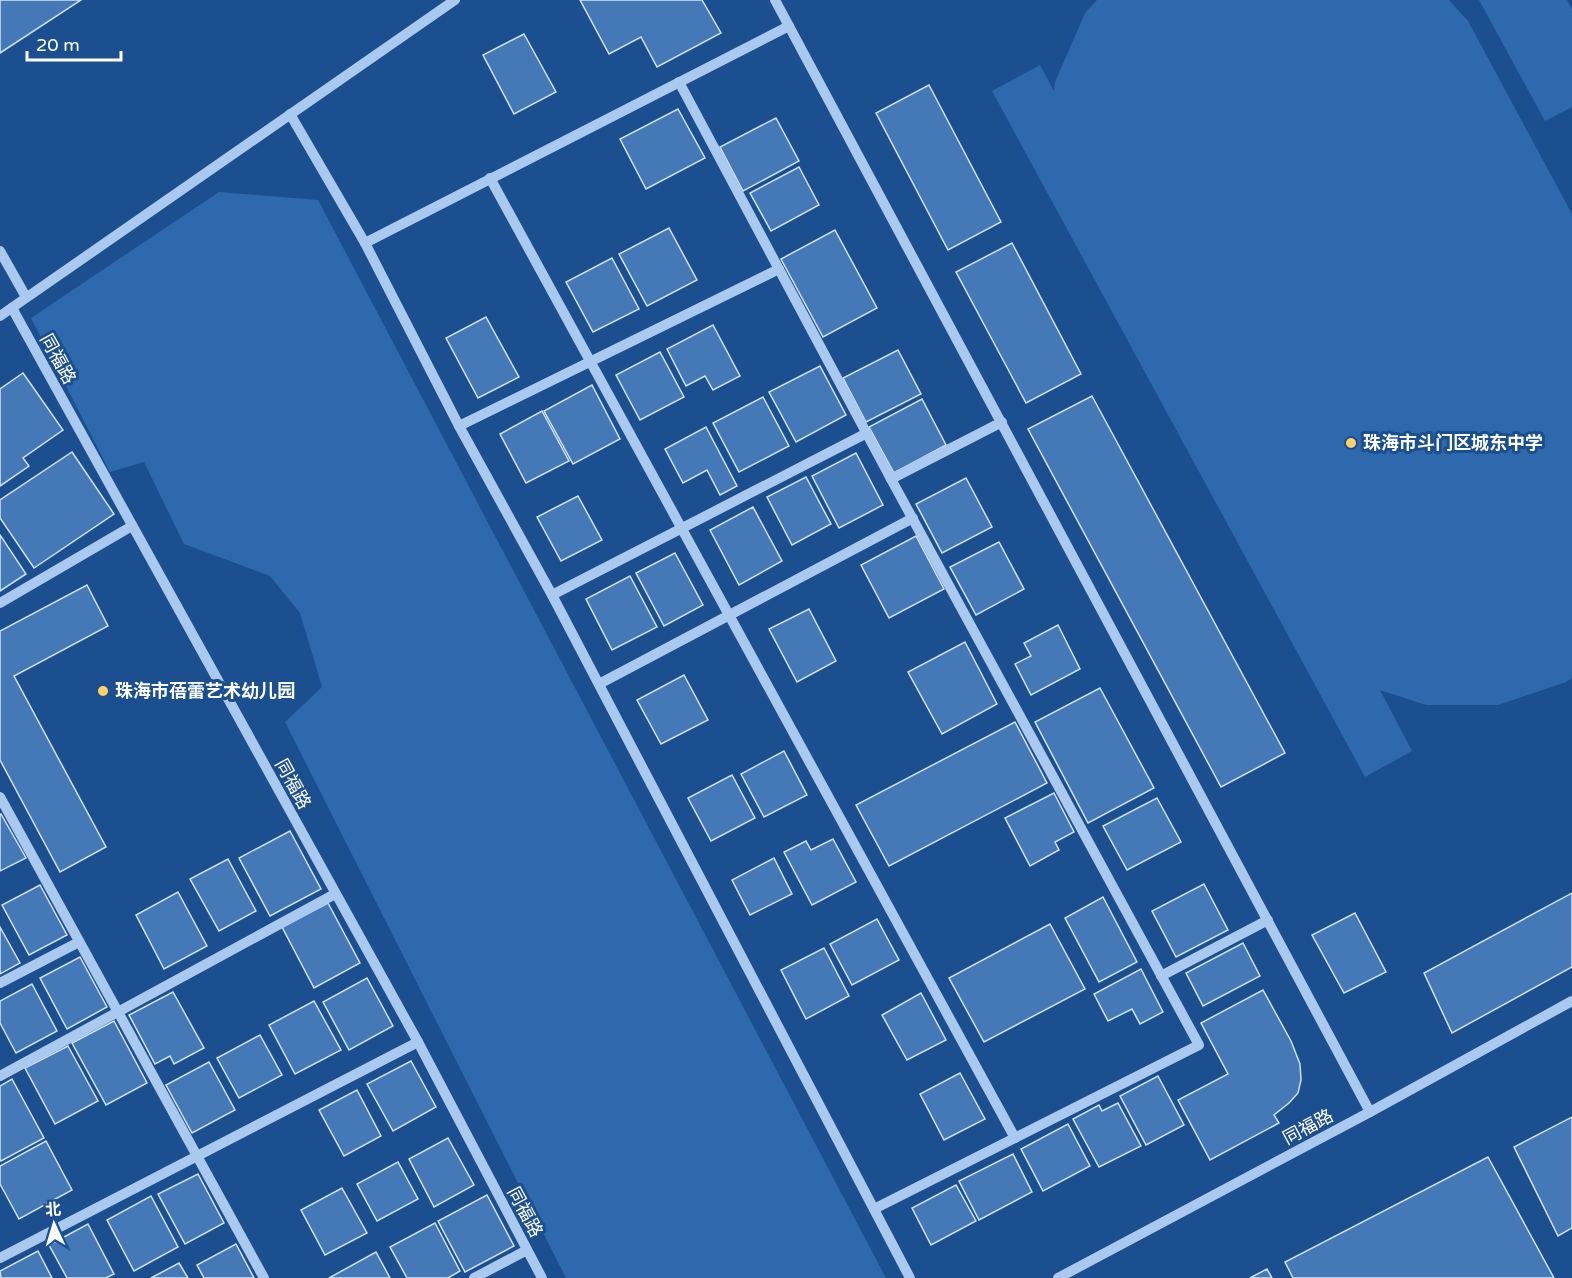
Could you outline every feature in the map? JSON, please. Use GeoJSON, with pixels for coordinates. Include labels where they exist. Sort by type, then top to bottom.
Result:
{"type":"FeatureCollection","features":[{"type":"Feature","properties":{"kind":"street"},"geometry":{"type":"LineString","coordinates":[[0,316],[455,0]]}},
{"type":"Feature","properties":{"kind":"street"},"geometry":{"type":"LineString","coordinates":[[776,0],[1371,1112]]}},
{"type":"Feature","properties":{"kind":"street"},"geometry":{"type":"LineString","coordinates":[[365,243],[789,26]]}},
{"type":"Feature","properties":{"kind":"street"},"geometry":{"type":"LineString","coordinates":[[679,82],[1199,1045],[874,1209]]}},
{"type":"Feature","properties":{"kind":"street"},"geometry":{"type":"LineString","coordinates":[[290,114],[365,243],[459,426],[552,595],[910,1278]]}},
{"type":"Feature","properties":{"kind":"street"},"geometry":{"type":"LineString","coordinates":[[490,178],[1015,1138]]}},
{"type":"Feature","properties":{"kind":"street"},"geometry":{"type":"LineString","coordinates":[[0,251],[26,297]]}},
{"type":"Feature","properties":{"kind":"street"},"geometry":{"type":"LineString","coordinates":[[459,426],[779,269]]}},
{"type":"Feature","properties":{"kind":"street","name":"同福路"},"geometry":{"type":"LineString","coordinates":[[12,308],[417,1042],[542,1278]]}},
{"type":"Feature","properties":{"kind":"street"},"geometry":{"type":"LineString","coordinates":[[891,478],[1002,422]]}},
{"type":"Feature","properties":{"kind":"street"},"geometry":{"type":"LineString","coordinates":[[552,595],[867,433]]}},
{"type":"Feature","properties":{"kind":"street"},"geometry":{"type":"LineString","coordinates":[[599,684],[913,518]]}},
{"type":"Feature","properties":{"kind":"street"},"geometry":{"type":"LineString","coordinates":[[0,603],[132,526]]}},
{"type":"Feature","properties":{"kind":"street"},"geometry":{"type":"LineString","coordinates":[[0,797],[264,1278]]}},
{"type":"Feature","properties":{"kind":"street"},"geometry":{"type":"LineString","coordinates":[[0,1076],[335,894]]}},
{"type":"Feature","properties":{"kind":"street"},"geometry":{"type":"LineString","coordinates":[[1161,976],[1268,920]]}},
{"type":"Feature","properties":{"kind":"street"},"geometry":{"type":"LineString","coordinates":[[0,983],[79,942]]}},
{"type":"Feature","properties":{"kind":"street","name":"同福路"},"geometry":{"type":"LineString","coordinates":[[1058,1278],[1371,1112],[1572,1001]]}},
{"type":"Feature","properties":{"kind":"street"},"geometry":{"type":"LineString","coordinates":[[0,1258],[417,1042]]}},
{"type":"Feature","properties":{"kind":"street"},"geometry":{"type":"LineString","coordinates":[[474,1278],[527,1250]]}},
{"type":"Feature","properties":{"kind":"shaded area","name":"珠海市斗门区城东中学"},"geometry":{"type":"Polygon","coordinates":[[[1097,0],[1449,0],[1468,21],[1572,214],[1572,678],[1498,705],[1426,705],[1380,690],[1412,751],[1365,777],[992,91],[1040,65],[1054,91],[1055,82],[1085,13],[1097,0]]]}},
{"type":"Feature","properties":{"kind":"shaded area"},"geometry":{"type":"Polygon","coordinates":[[[1479,0],[1567,0],[1572,9],[1572,107],[1545,121],[1479,0]]]}},
{"type":"Feature","properties":{"kind":"shaded area"},"geometry":{"type":"Polygon","coordinates":[[[219,192],[318,200],[886,1278],[566,1278],[285,722],[322,687],[300,613],[270,576],[184,544],[144,462],[110,472],[31,318],[219,192]]]}},
{"type":"Feature","properties":{"kind":"building"},"geometry":{"type":"Polygon","coordinates":[[[0,0],[81,0],[0,53],[0,0]]]}},
{"type":"Feature","properties":{"kind":"building"},"geometry":{"type":"Polygon","coordinates":[[[580,0],[702,0],[721,33],[657,67],[641,37],[609,54],[580,0]]]}},
{"type":"Feature","properties":{"kind":"building"},"geometry":{"type":"Polygon","coordinates":[[[524,34],[556,92],[514,114],[483,55],[524,34]]]}},
{"type":"Feature","properties":{"kind":"building"},"geometry":{"type":"Polygon","coordinates":[[[929,85],[1001,222],[948,250],[876,113],[929,85]]]}},
{"type":"Feature","properties":{"kind":"building"},"geometry":{"type":"Polygon","coordinates":[[[678,109],[705,158],[646,189],[620,139],[678,109]]]}},
{"type":"Feature","properties":{"kind":"building"},"geometry":{"type":"Polygon","coordinates":[[[776,118],[799,161],[743,191],[720,147],[776,118]]]}},
{"type":"Feature","properties":{"kind":"building"},"geometry":{"type":"Polygon","coordinates":[[[799,167],[819,205],[771,231],[750,193],[799,167]]]}},
{"type":"Feature","properties":{"kind":"building"},"geometry":{"type":"Polygon","coordinates":[[[669,228],[697,280],[647,306],[619,254],[669,228]]]}},
{"type":"Feature","properties":{"kind":"building"},"geometry":{"type":"Polygon","coordinates":[[[835,230],[877,308],[823,337],[781,259],[835,230]]]}},
{"type":"Feature","properties":{"kind":"building"},"geometry":{"type":"Polygon","coordinates":[[[1012,243],[1081,374],[1026,403],[956,272],[1012,243]]]}},
{"type":"Feature","properties":{"kind":"building"},"geometry":{"type":"Polygon","coordinates":[[[612,258],[639,309],[593,332],[566,282],[612,258]]]}},
{"type":"Feature","properties":{"kind":"building"},"geometry":{"type":"Polygon","coordinates":[[[486,317],[519,377],[478,398],[446,338],[486,317]]]}},
{"type":"Feature","properties":{"kind":"building"},"geometry":{"type":"Polygon","coordinates":[[[713,325],[740,376],[713,390],[705,376],[686,386],[667,349],[713,325]]]}},
{"type":"Feature","properties":{"kind":"building"},"geometry":{"type":"Polygon","coordinates":[[[898,350],[921,394],[866,422],[843,378],[898,350]]]}},
{"type":"Feature","properties":{"kind":"building"},"geometry":{"type":"Polygon","coordinates":[[[660,352],[684,397],[640,420],[616,375],[660,352]]]}},
{"type":"Feature","properties":{"kind":"building"},"geometry":{"type":"Polygon","coordinates":[[[820,366],[846,415],[796,442],[769,392],[820,366]]]}},
{"type":"Feature","properties":{"kind":"building"},"geometry":{"type":"Polygon","coordinates":[[[23,373],[63,430],[23,458],[29,466],[0,486],[0,389],[23,373]]]}},
{"type":"Feature","properties":{"kind":"building"},"geometry":{"type":"Polygon","coordinates":[[[592,385],[620,439],[573,464],[544,411],[592,385]]]}},
{"type":"Feature","properties":{"kind":"building"},"geometry":{"type":"Polygon","coordinates":[[[1092,396],[1285,753],[1221,787],[1028,429],[1092,396]]]}},
{"type":"Feature","properties":{"kind":"building"},"geometry":{"type":"Polygon","coordinates":[[[763,397],[789,446],[739,472],[713,423],[763,397]]]}},
{"type":"Feature","properties":{"kind":"building"},"geometry":{"type":"Polygon","coordinates":[[[922,399],[946,445],[894,473],[869,427],[922,399]]]}},
{"type":"Feature","properties":{"kind":"building"},"geometry":{"type":"Polygon","coordinates":[[[542,411],[569,461],[526,483],[500,434],[542,411]]]}},
{"type":"Feature","properties":{"kind":"building"},"geometry":{"type":"Polygon","coordinates":[[[706,427],[737,486],[720,495],[707,470],[683,483],[665,449],[706,427]]]}},
{"type":"Feature","properties":{"kind":"building"},"geometry":{"type":"Polygon","coordinates":[[[72,452],[114,514],[34,568],[0,518],[0,500],[72,452]]]}},
{"type":"Feature","properties":{"kind":"building"},"geometry":{"type":"Polygon","coordinates":[[[856,453],[883,505],[839,528],[812,476],[856,453]]]}},
{"type":"Feature","properties":{"kind":"building"},"geometry":{"type":"Polygon","coordinates":[[[806,477],[831,524],[792,545],[767,497],[806,477]]]}},
{"type":"Feature","properties":{"kind":"building"},"geometry":{"type":"Polygon","coordinates":[[[966,478],[992,527],[942,553],[916,504],[966,478]]]}},
{"type":"Feature","properties":{"kind":"building"},"geometry":{"type":"Polygon","coordinates":[[[578,496],[602,540],[561,561],[537,517],[578,496]]]}},
{"type":"Feature","properties":{"kind":"building"},"geometry":{"type":"Polygon","coordinates":[[[753,507],[782,561],[739,585],[710,530],[753,507]]]}},
{"type":"Feature","properties":{"kind":"building"},"geometry":{"type":"Polygon","coordinates":[[[0,535],[26,574],[0,591],[0,535]]]}},
{"type":"Feature","properties":{"kind":"building"},"geometry":{"type":"Polygon","coordinates":[[[916,536],[944,589],[889,618],[861,565],[916,536]]]}},
{"type":"Feature","properties":{"kind":"building"},"geometry":{"type":"Polygon","coordinates":[[[999,542],[1024,589],[976,615],[950,567],[999,542]]]}},
{"type":"Feature","properties":{"kind":"building"},"geometry":{"type":"Polygon","coordinates":[[[675,553],[703,605],[664,626],[636,573],[675,553]]]}},
{"type":"Feature","properties":{"kind":"building"},"geometry":{"type":"Polygon","coordinates":[[[630,576],[657,627],[612,650],[586,599],[630,576]]]}},
{"type":"Feature","properties":{"kind":"building"},"geometry":{"type":"Polygon","coordinates":[[[87,585],[108,626],[14,676],[106,847],[60,872],[0,760],[0,631],[87,585]]]}},
{"type":"Feature","properties":{"kind":"building"},"geometry":{"type":"Polygon","coordinates":[[[809,609],[836,661],[797,682],[769,629],[809,609]]]}},
{"type":"Feature","properties":{"kind":"building"},"geometry":{"type":"Polygon","coordinates":[[[1058,625],[1080,669],[1031,695],[1015,664],[1031,656],[1024,643],[1058,625]]]}},
{"type":"Feature","properties":{"kind":"building"},"geometry":{"type":"Polygon","coordinates":[[[965,642],[997,704],[942,734],[908,672],[965,642]]]}},
{"type":"Feature","properties":{"kind":"building"},"geometry":{"type":"Polygon","coordinates":[[[684,675],[708,720],[661,744],[637,700],[684,675]]]}},
{"type":"Feature","properties":{"kind":"building"},"geometry":{"type":"Polygon","coordinates":[[[1100,688],[1154,788],[1088,823],[1035,722],[1100,688]]]}},
{"type":"Feature","properties":{"kind":"building"},"geometry":{"type":"Polygon","coordinates":[[[1015,722],[1047,783],[889,866],[856,805],[1015,722]]]}},
{"type":"Feature","properties":{"kind":"building"},"geometry":{"type":"Polygon","coordinates":[[[784,751],[807,795],[764,817],[741,774],[784,751]]]}},
{"type":"Feature","properties":{"kind":"building"},"geometry":{"type":"Polygon","coordinates":[[[732,775],[755,818],[711,841],[688,798],[732,775]]]}},
{"type":"Feature","properties":{"kind":"building"},"geometry":{"type":"Polygon","coordinates":[[[1054,793],[1074,832],[1055,842],[1059,850],[1030,866],[1005,818],[1054,793]]]}},
{"type":"Feature","properties":{"kind":"building"},"geometry":{"type":"Polygon","coordinates":[[[1157,798],[1181,842],[1127,870],[1103,826],[1157,798]]]}},
{"type":"Feature","properties":{"kind":"building"},"geometry":{"type":"Polygon","coordinates":[[[0,814],[26,858],[0,871],[0,814]]]}},
{"type":"Feature","properties":{"kind":"building"},"geometry":{"type":"Polygon","coordinates":[[[290,831],[321,889],[270,916],[239,858],[290,831]]]}},
{"type":"Feature","properties":{"kind":"building"},"geometry":{"type":"Polygon","coordinates":[[[833,839],[856,882],[812,905],[784,852],[806,841],[811,850],[833,839]]]}},
{"type":"Feature","properties":{"kind":"building"},"geometry":{"type":"Polygon","coordinates":[[[774,858],[792,894],[750,915],[732,880],[774,858]]]}},
{"type":"Feature","properties":{"kind":"building"},"geometry":{"type":"Polygon","coordinates":[[[228,859],[256,911],[219,931],[190,879],[228,859]]]}},
{"type":"Feature","properties":{"kind":"building"},"geometry":{"type":"Polygon","coordinates":[[[1204,884],[1228,930],[1176,957],[1152,911],[1204,884]]]}},
{"type":"Feature","properties":{"kind":"building"},"geometry":{"type":"Polygon","coordinates":[[[40,885],[67,935],[29,955],[2,905],[40,885]]]}},
{"type":"Feature","properties":{"kind":"building"},"geometry":{"type":"Polygon","coordinates":[[[178,892],[207,946],[164,969],[136,915],[178,892]]]}},
{"type":"Feature","properties":{"kind":"building"},"geometry":{"type":"Polygon","coordinates":[[[1572,893],[1572,967],[1452,1033],[1424,973],[1572,893]]]}},
{"type":"Feature","properties":{"kind":"building"},"geometry":{"type":"Polygon","coordinates":[[[1103,897],[1137,962],[1099,982],[1065,918],[1103,897]]]}},
{"type":"Feature","properties":{"kind":"building"},"geometry":{"type":"Polygon","coordinates":[[[328,903],[360,963],[314,988],[282,927],[328,903]]]}},
{"type":"Feature","properties":{"kind":"building"},"geometry":{"type":"Polygon","coordinates":[[[1355,913],[1386,972],[1344,993],[1312,935],[1355,913]]]}},
{"type":"Feature","properties":{"kind":"building"},"geometry":{"type":"Polygon","coordinates":[[[877,919],[899,960],[852,985],[830,944],[877,919]]]}},
{"type":"Feature","properties":{"kind":"building"},"geometry":{"type":"Polygon","coordinates":[[[1050,924],[1085,989],[984,1042],[949,978],[1050,924]]]}},
{"type":"Feature","properties":{"kind":"building"},"geometry":{"type":"Polygon","coordinates":[[[0,927],[20,963],[0,974],[0,927]]]}},
{"type":"Feature","properties":{"kind":"building"},"geometry":{"type":"Polygon","coordinates":[[[1243,943],[1260,976],[1203,1006],[1186,973],[1243,943]]]}},
{"type":"Feature","properties":{"kind":"building"},"geometry":{"type":"Polygon","coordinates":[[[824,948],[849,996],[806,1019],[781,970],[824,948]]]}},
{"type":"Feature","properties":{"kind":"building"},"geometry":{"type":"Polygon","coordinates":[[[80,957],[107,1007],[67,1029],[40,978],[80,957]]]}},
{"type":"Feature","properties":{"kind":"building"},"geometry":{"type":"Polygon","coordinates":[[[1141,969],[1163,1012],[1140,1024],[1132,1009],[1108,1021],[1094,994],[1141,969]]]}},
{"type":"Feature","properties":{"kind":"building"},"geometry":{"type":"Polygon","coordinates":[[[367,978],[393,1026],[349,1050],[323,1002],[367,978]]]}},
{"type":"Feature","properties":{"kind":"building"},"geometry":{"type":"Polygon","coordinates":[[[32,984],[57,1031],[16,1053],[0,1023],[0,1001],[32,984]]]}},
{"type":"Feature","properties":{"kind":"building"},"geometry":{"type":"Polygon","coordinates":[[[1263,990],[1291,1041],[1300,1064],[1301,1080],[1298,1093],[1274,1115],[1279,1123],[1210,1160],[1178,1100],[1228,1074],[1201,1023],[1263,990]]]}},
{"type":"Feature","properties":{"kind":"building"},"geometry":{"type":"Polygon","coordinates":[[[173,992],[204,1048],[174,1064],[170,1056],[155,1064],[129,1015],[173,992]]]}},
{"type":"Feature","properties":{"kind":"building"},"geometry":{"type":"Polygon","coordinates":[[[921,993],[946,1040],[907,1060],[882,1015],[921,993]]]}},
{"type":"Feature","properties":{"kind":"building"},"geometry":{"type":"Polygon","coordinates":[[[314,1001],[341,1050],[295,1074],[269,1025],[314,1001]]]}},
{"type":"Feature","properties":{"kind":"building"},"geometry":{"type":"Polygon","coordinates":[[[114,1021],[147,1083],[106,1105],[72,1043],[114,1021]]]}},
{"type":"Feature","properties":{"kind":"building"},"geometry":{"type":"Polygon","coordinates":[[[260,1035],[282,1075],[239,1098],[217,1058],[260,1035]]]}},
{"type":"Feature","properties":{"kind":"building"},"geometry":{"type":"Polygon","coordinates":[[[68,1046],[98,1101],[55,1124],[25,1068],[68,1046]]]}},
{"type":"Feature","properties":{"kind":"building"},"geometry":{"type":"Polygon","coordinates":[[[411,1061],[436,1107],[393,1131],[367,1084],[411,1061]]]}},
{"type":"Feature","properties":{"kind":"building"},"geometry":{"type":"Polygon","coordinates":[[[209,1062],[235,1110],[192,1133],[166,1085],[209,1062]]]}},
{"type":"Feature","properties":{"kind":"building"},"geometry":{"type":"Polygon","coordinates":[[[960,1073],[985,1119],[944,1140],[920,1094],[960,1073]]]}},
{"type":"Feature","properties":{"kind":"building"},"geometry":{"type":"Polygon","coordinates":[[[1158,1076],[1184,1125],[1146,1145],[1120,1096],[1158,1076]]]}},
{"type":"Feature","properties":{"kind":"building"},"geometry":{"type":"Polygon","coordinates":[[[12,1079],[44,1138],[1,1161],[0,1086],[12,1079]]]}},
{"type":"Feature","properties":{"kind":"building"},"geometry":{"type":"Polygon","coordinates":[[[357,1090],[381,1136],[344,1156],[319,1110],[357,1090]]]}},
{"type":"Feature","properties":{"kind":"building"},"geometry":{"type":"Polygon","coordinates":[[[1118,1103],[1141,1146],[1099,1167],[1073,1119],[1099,1105],[1102,1111],[1118,1103]]]}},
{"type":"Feature","properties":{"kind":"building"},"geometry":{"type":"Polygon","coordinates":[[[1572,1117],[1572,1228],[1558,1236],[1514,1147],[1572,1117]]]}},
{"type":"Feature","properties":{"kind":"building"},"geometry":{"type":"Polygon","coordinates":[[[1068,1124],[1090,1166],[1043,1191],[1021,1149],[1068,1124]]]}},
{"type":"Feature","properties":{"kind":"building"},"geometry":{"type":"Polygon","coordinates":[[[448,1138],[474,1185],[434,1207],[409,1159],[448,1138]]]}},
{"type":"Feature","properties":{"kind":"building"},"geometry":{"type":"Polygon","coordinates":[[[46,1141],[72,1190],[19,1219],[0,1184],[0,1166],[46,1141]]]}},
{"type":"Feature","properties":{"kind":"building"},"geometry":{"type":"Polygon","coordinates":[[[1013,1154],[1032,1192],[979,1220],[959,1181],[1013,1154]]]}},
{"type":"Feature","properties":{"kind":"building"},"geometry":{"type":"Polygon","coordinates":[[[1488,1157],[1554,1278],[1293,1278],[1285,1262],[1488,1157]]]}},
{"type":"Feature","properties":{"kind":"building"},"geometry":{"type":"Polygon","coordinates":[[[398,1162],[418,1199],[377,1221],[357,1184],[398,1162]]]}},
{"type":"Feature","properties":{"kind":"building"},"geometry":{"type":"Polygon","coordinates":[[[198,1174],[224,1223],[185,1244],[158,1194],[198,1174]]]}},
{"type":"Feature","properties":{"kind":"building"},"geometry":{"type":"Polygon","coordinates":[[[956,1185],[976,1221],[931,1245],[912,1208],[956,1185]]]}},
{"type":"Feature","properties":{"kind":"building"},"geometry":{"type":"Polygon","coordinates":[[[342,1188],[367,1233],[325,1255],[301,1210],[342,1188]]]}},
{"type":"Feature","properties":{"kind":"building"},"geometry":{"type":"Polygon","coordinates":[[[487,1195],[514,1246],[465,1272],[438,1221],[487,1195]]]}},
{"type":"Feature","properties":{"kind":"building"},"geometry":{"type":"Polygon","coordinates":[[[151,1196],[178,1247],[134,1271],[107,1220],[151,1196]]]}},
{"type":"Feature","properties":{"kind":"building"},"geometry":{"type":"Polygon","coordinates":[[[435,1223],[460,1271],[448,1278],[407,1278],[390,1247],[435,1223]]]}},
{"type":"Feature","properties":{"kind":"building"},"geometry":{"type":"Polygon","coordinates":[[[88,1224],[114,1274],[106,1278],[67,1278],[49,1245],[88,1224]]]}},
{"type":"Feature","properties":{"kind":"building"},"geometry":{"type":"Polygon","coordinates":[[[236,1244],[254,1278],[204,1278],[197,1265],[236,1244]]]}},
{"type":"Feature","properties":{"kind":"building"},"geometry":{"type":"Polygon","coordinates":[[[38,1251],[52,1278],[1,1278],[0,1271],[38,1251]]]}},
{"type":"Feature","properties":{"kind":"building"},"geometry":{"type":"Polygon","coordinates":[[[376,1252],[390,1278],[329,1278],[376,1252]]]}},
{"type":"Feature","properties":{"kind":"building"},"geometry":{"type":"Polygon","coordinates":[[[179,1263],[188,1278],[151,1278],[179,1263]]]}},
{"type":"Feature","properties":{"kind":"building"},"geometry":{"type":"Polygon","coordinates":[[[1267,1269],[1272,1278],[1250,1278],[1267,1269]]]}},
{"type":"Feature","properties":{"kind":"place","name":"珠海市斗门区城东中学"},"geometry":{"type":"Point","coordinates":[1351,443]}},
{"type":"Feature","properties":{"kind":"place","name":"珠海市蓓蕾艺术幼儿园"},"geometry":{"type":"Point","coordinates":[103,691]}}]}
